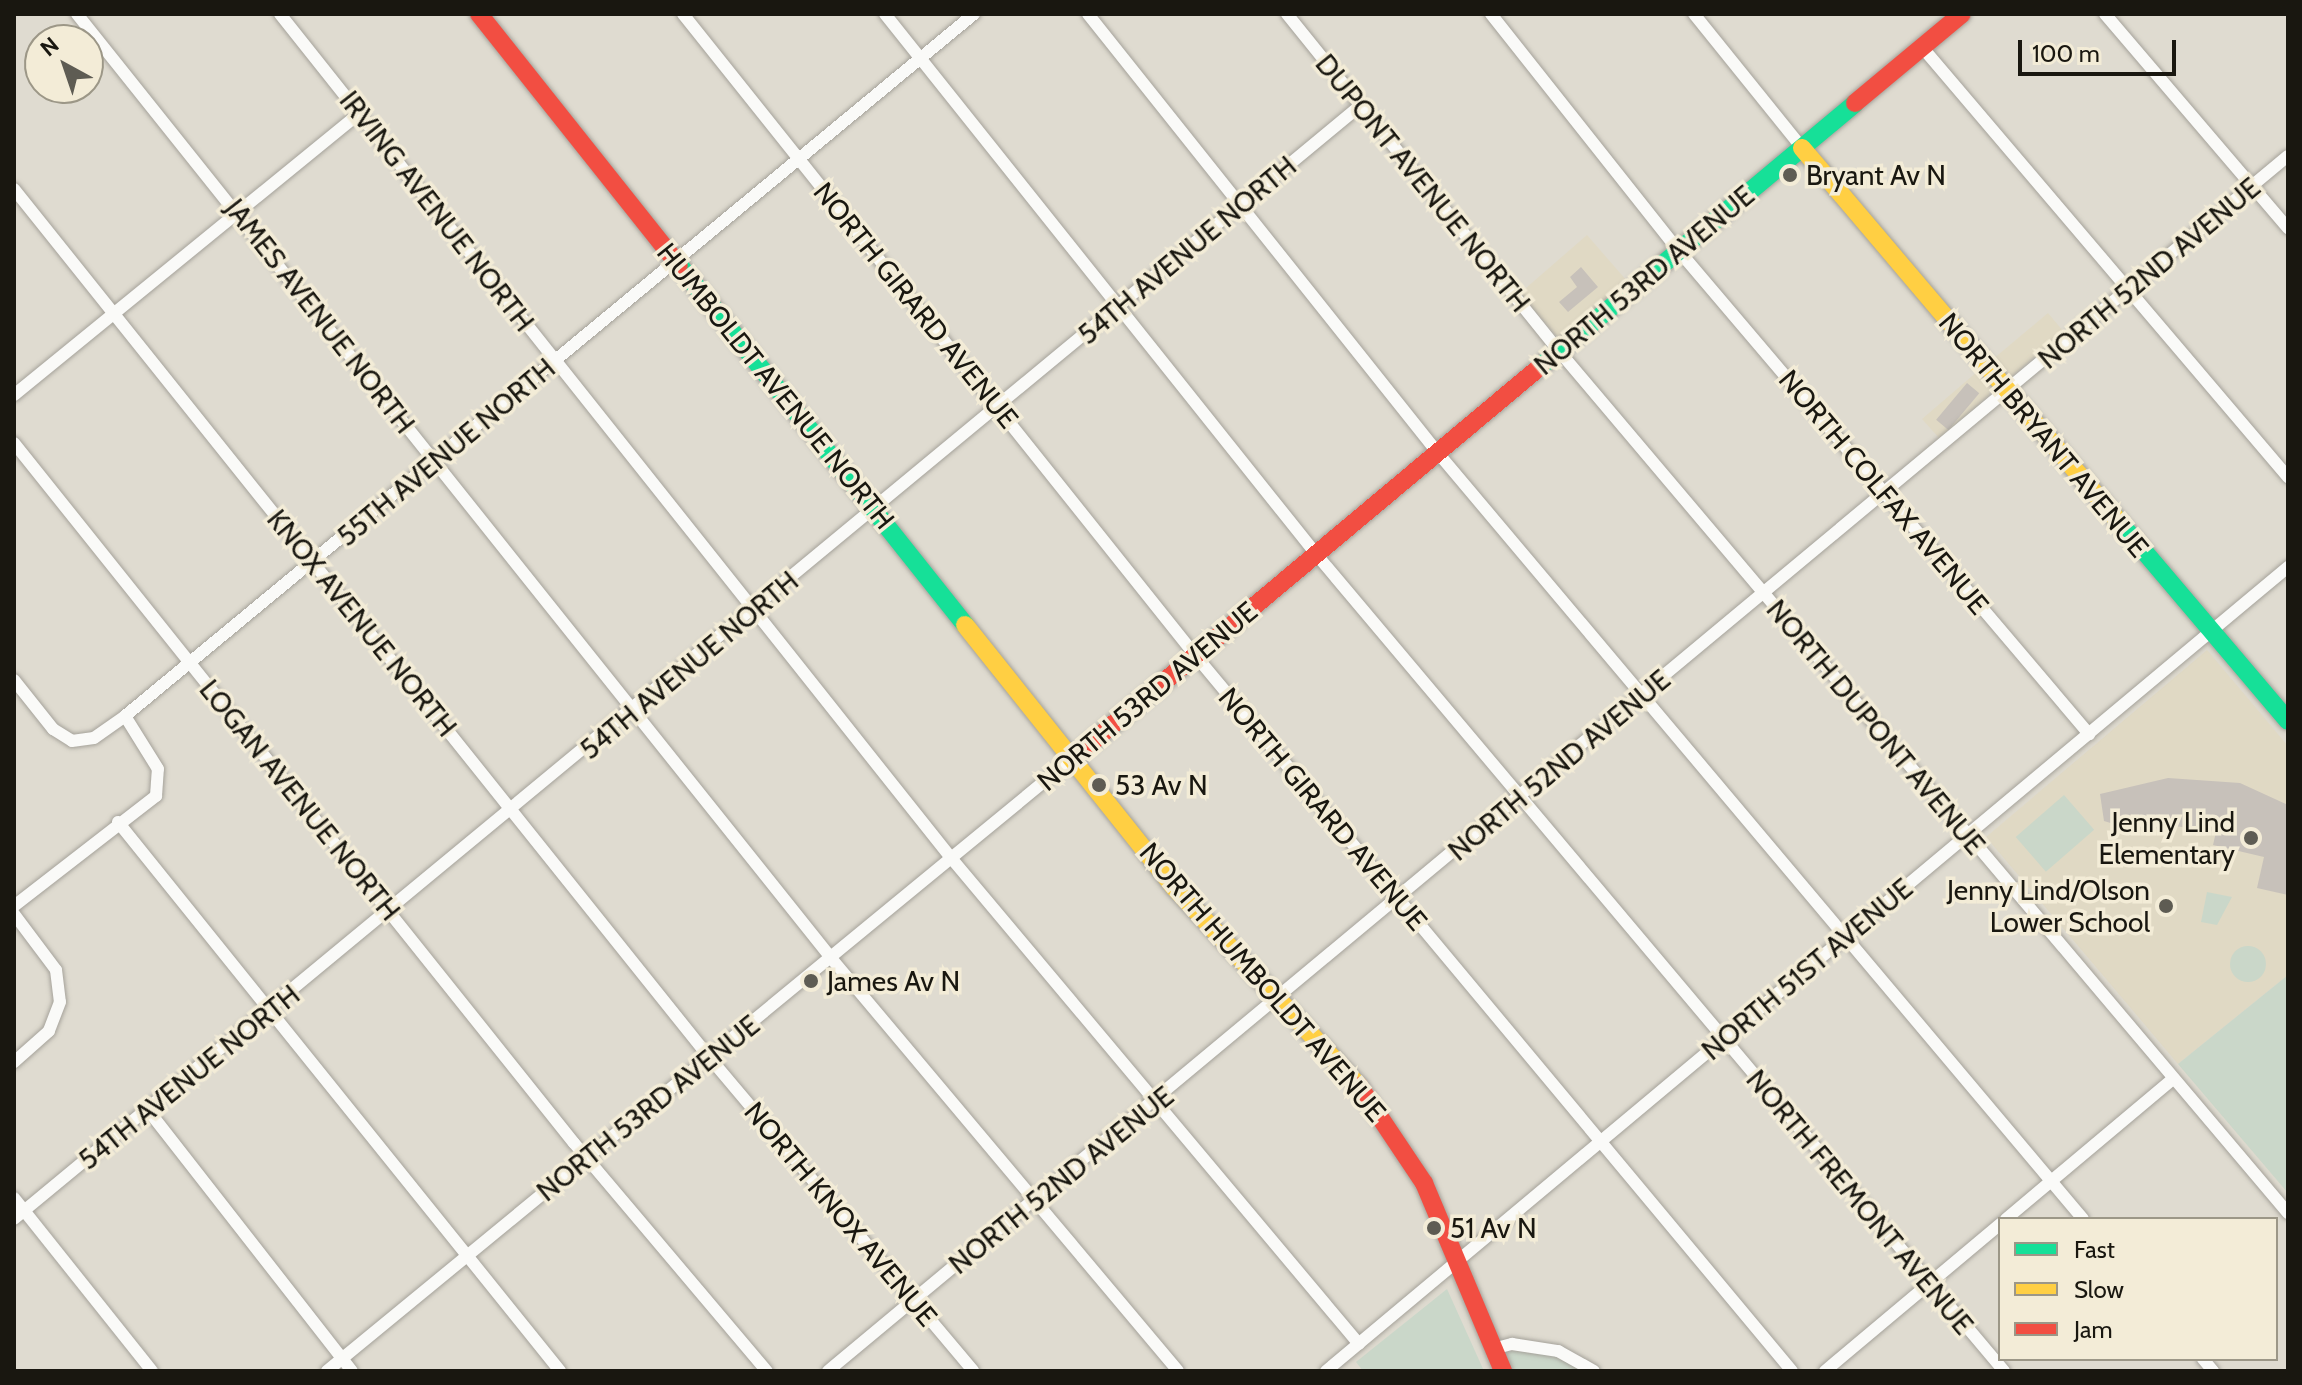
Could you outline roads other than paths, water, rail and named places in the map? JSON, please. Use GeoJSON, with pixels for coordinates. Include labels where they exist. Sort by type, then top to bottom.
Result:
{"type":"FeatureCollection","features":[{"type":"Feature","properties":{"kind":"street","name":"JAMES AVENUE NORTH"},"geometry":{"type":"LineString","coordinates":[[77,14],[831,958],[1178,1371]]}},
{"type":"Feature","properties":{"kind":"street","name":"IRVING AVENUE NORTH"},"geometry":{"type":"LineString","coordinates":[[280,14],[952,859],[1359,1344]]}},
{"type":"Feature","properties":{"kind":"street","name":"HUMBOLDT AVENUE NORTH"},"geometry":{"type":"LineString","coordinates":[[479,14],[1074,757]]}},
{"type":"Feature","properties":{"kind":"street","name":"NORTH GIRARD AVENUE"},"geometry":{"type":"LineString","coordinates":[[683,14],[1195,655],[1792,1371]]}},
{"type":"Feature","properties":{"kind":"street","name":"NORTH FREMONT AVENUE"},"geometry":{"type":"LineString","coordinates":[[885,14],[1316,554],[1928,1285],[2004,1371]]}},
{"type":"Feature","properties":{"kind":"street","name":"55TH AVENUE NORTH"},"geometry":{"type":"LineString","coordinates":[[14,680],[53,729],[72,741],[94,738],[125,716],[435,462],[974,14]]}},
{"type":"Feature","properties":{"kind":"street"},"geometry":{"type":"LineString","coordinates":[[1088,14],[1438,453],[2081,1217]]}},
{"type":"Feature","properties":{"kind":"street","name":"DUPONT AVENUE NORTH"},"geometry":{"type":"LineString","coordinates":[[1287,14],[1559,351]]}},
{"type":"Feature","properties":{"kind":"street","name":"NORTH COLFAX AVENUE"},"geometry":{"type":"LineString","coordinates":[[1491,14],[1679,251],[2089,734]]}},
{"type":"Feature","properties":{"kind":"street"},"geometry":{"type":"LineString","coordinates":[[1694,14],[1802,148]]}},
{"type":"Feature","properties":{"kind":"street","name":"NORTH 53RD AVENUE"},"geometry":{"type":"LineString","coordinates":[[327,1371],[952,859],[1962,14]]}},
{"type":"Feature","properties":{"kind":"street"},"geometry":{"type":"LineString","coordinates":[[2105,14],[2288,228]]}},
{"type":"Feature","properties":{"kind":"street"},"geometry":{"type":"LineString","coordinates":[[1922,47],[2288,477]]}},
{"type":"Feature","properties":{"kind":"street","name":"54TH AVENUE NORTH"},"geometry":{"type":"LineString","coordinates":[[19,1215],[754,612],[1360,106]]}},
{"type":"Feature","properties":{"kind":"street"},"geometry":{"type":"LineString","coordinates":[[14,395],[116,315],[360,113]]}},
{"type":"Feature","properties":{"kind":"street","name":"NORTH BRYANT AVENUE"},"geometry":{"type":"LineString","coordinates":[[1802,148],[2288,721]]}},
{"type":"Feature","properties":{"kind":"street","name":"NORTH 52ND AVENUE"},"geometry":{"type":"LineString","coordinates":[[828,1371],[1279,1000],[2288,156]]}},
{"type":"Feature","properties":{"kind":"street","name":"KNOX AVENUE NORTH"},"geometry":{"type":"LineString","coordinates":[[14,189],[709,1057]]}},
{"type":"Feature","properties":{"kind":"street","name":"NORTH DUPONT AVENUE"},"geometry":{"type":"LineString","coordinates":[[1559,351],[2288,1213]]}},
{"type":"Feature","properties":{"kind":"street","name":"LOGAN AVENUE NORTH"},"geometry":{"type":"LineString","coordinates":[[14,443],[587,1157],[767,1371]]}},
{"type":"Feature","properties":{"kind":"street","name":"NORTH 51ST AVENUE"},"geometry":{"type":"LineString","coordinates":[[1326,1371],[2288,567]]}},
{"type":"Feature","properties":{"kind":"street"},"geometry":{"type":"LineString","coordinates":[[14,906],[118,822],[150,804],[160,788],[154,761],[125,716]]}},
{"type":"Feature","properties":{"kind":"street","name":"NORTH HUMBOLDT AVENUE"},"geometry":{"type":"LineString","coordinates":[[1074,757],[1174,887],[1342,1064],[1401,1141],[1457,1260],[1503,1371]]}},
{"type":"Feature","properties":{"kind":"street"},"geometry":{"type":"LineString","coordinates":[[118,822],[465,1259],[560,1371]]}},
{"type":"Feature","properties":{"kind":"street"},"geometry":{"type":"LineString","coordinates":[[14,914],[56,970],[60,1002],[49,1031],[14,1062]]}},
{"type":"Feature","properties":{"kind":"street","name":"NORTH KNOX AVENUE"},"geometry":{"type":"LineString","coordinates":[[709,1057],[973,1371]]}},
{"type":"Feature","properties":{"kind":"street"},"geometry":{"type":"LineString","coordinates":[[2008,1217],[2173,1079]]}},
{"type":"Feature","properties":{"kind":"street"},"geometry":{"type":"LineString","coordinates":[[148,1110],[352,1371]]}},
{"type":"Feature","properties":{"kind":"street"},"geometry":{"type":"LineString","coordinates":[[14,1198],[19,1215],[152,1371]]}},
{"type":"Feature","properties":{"kind":"street"},"geometry":{"type":"LineString","coordinates":[[1825,1371],[1998,1226]]}},
{"type":"Feature","properties":{"kind":"street"},"geometry":{"type":"LineString","coordinates":[[1493,1349],[1512,1344],[1558,1351],[1594,1371]]}},
{"type":"Feature","properties":{"kind":"place","name":"Bryant Av N"},"geometry":{"type":"Point","coordinates":[1790,175]}},
{"type":"Feature","properties":{"kind":"place","name":"53 Av N"},"geometry":{"type":"Point","coordinates":[1099,785]}},
{"type":"Feature","properties":{"kind":"place","name":"Jenny Lind Elementary"},"geometry":{"type":"Point","coordinates":[2251,838]}},
{"type":"Feature","properties":{"kind":"place","name":"Jenny Lind/Olson Lower School"},"geometry":{"type":"Point","coordinates":[2166,906]}},
{"type":"Feature","properties":{"kind":"place","name":"James Av N"},"geometry":{"type":"Point","coordinates":[811,981]}},
{"type":"Feature","properties":{"kind":"place","name":"51 Av N"},"geometry":{"type":"Point","coordinates":[1434,1228]}}]}
